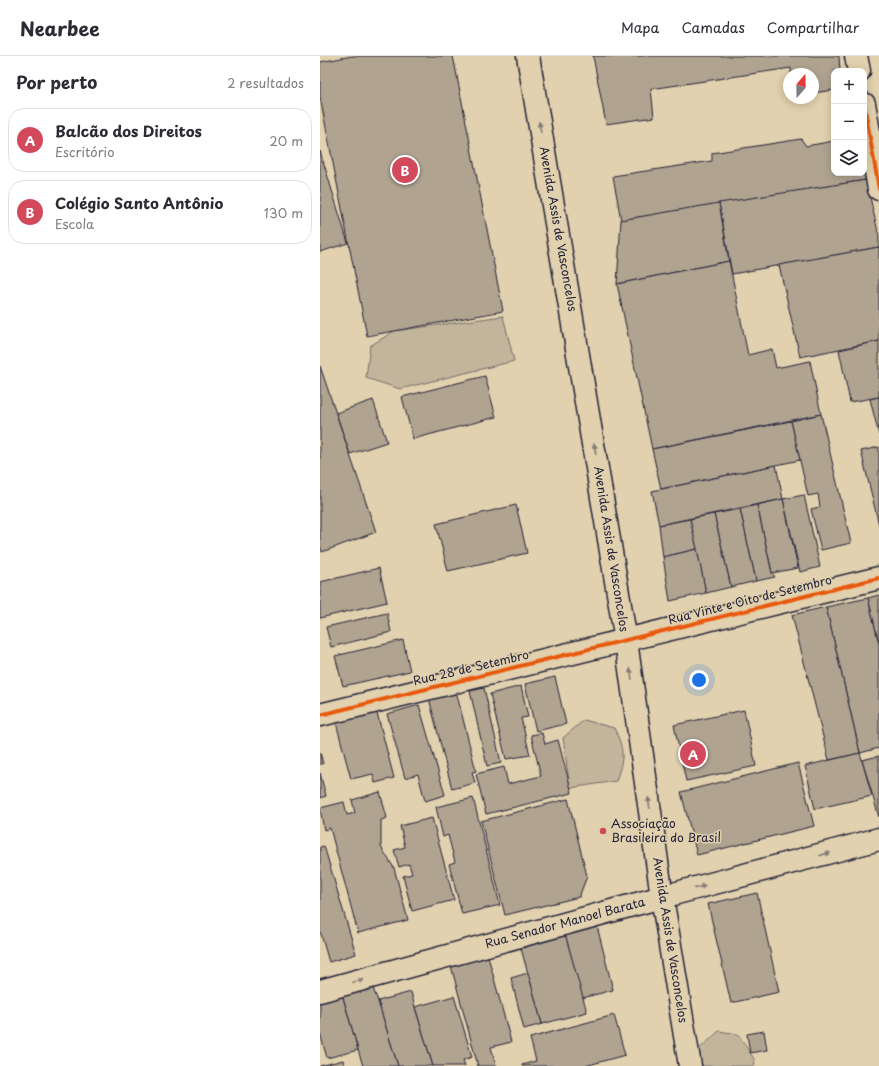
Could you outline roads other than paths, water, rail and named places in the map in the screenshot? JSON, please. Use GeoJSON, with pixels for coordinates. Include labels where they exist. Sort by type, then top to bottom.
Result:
{"type":"FeatureCollection","features":[{"type":"Feature","properties":{"kind":"main road","name":"Avenida Assis de Vasconcelos"},"geometry":{"type":"LineString","coordinates":[[528,56],[626,641],[662,897],[690,1066]]}},
{"type":"Feature","properties":{"kind":"main road"},"geometry":{"type":"LineString","coordinates":[[856,56],[858,68]]}},
{"type":"Feature","properties":{"kind":"main road"},"geometry":{"type":"LineString","coordinates":[[867,120],[878,180]]}},
{"type":"Feature","properties":{"kind":"main road","name":"Rua Vinte e Oito de Setembro"},"geometry":{"type":"LineString","coordinates":[[626,641],[879,578]]}},
{"type":"Feature","properties":{"kind":"main road","name":"Rua 28 de Setembro"},"geometry":{"type":"LineString","coordinates":[[320,715],[626,641]]}},
{"type":"Feature","properties":{"kind":"main road","name":"Rua Senador Manoel Barata"},"geometry":{"type":"LineString","coordinates":[[320,991],[879,839]]}},
{"type":"Feature","properties":{"kind":"place","name":"Colégio Santo Antônio"},"geometry":{"type":"Point","coordinates":[405,170]}},
{"type":"Feature","properties":{"kind":"place","name":"Balcão dos Direitos"},"geometry":{"type":"Point","coordinates":[693,754]}},
{"type":"Feature","properties":{"kind":"place","name":"Associação Brasileira do Brasil"},"geometry":{"type":"Point","coordinates":[603,831]}}]}
